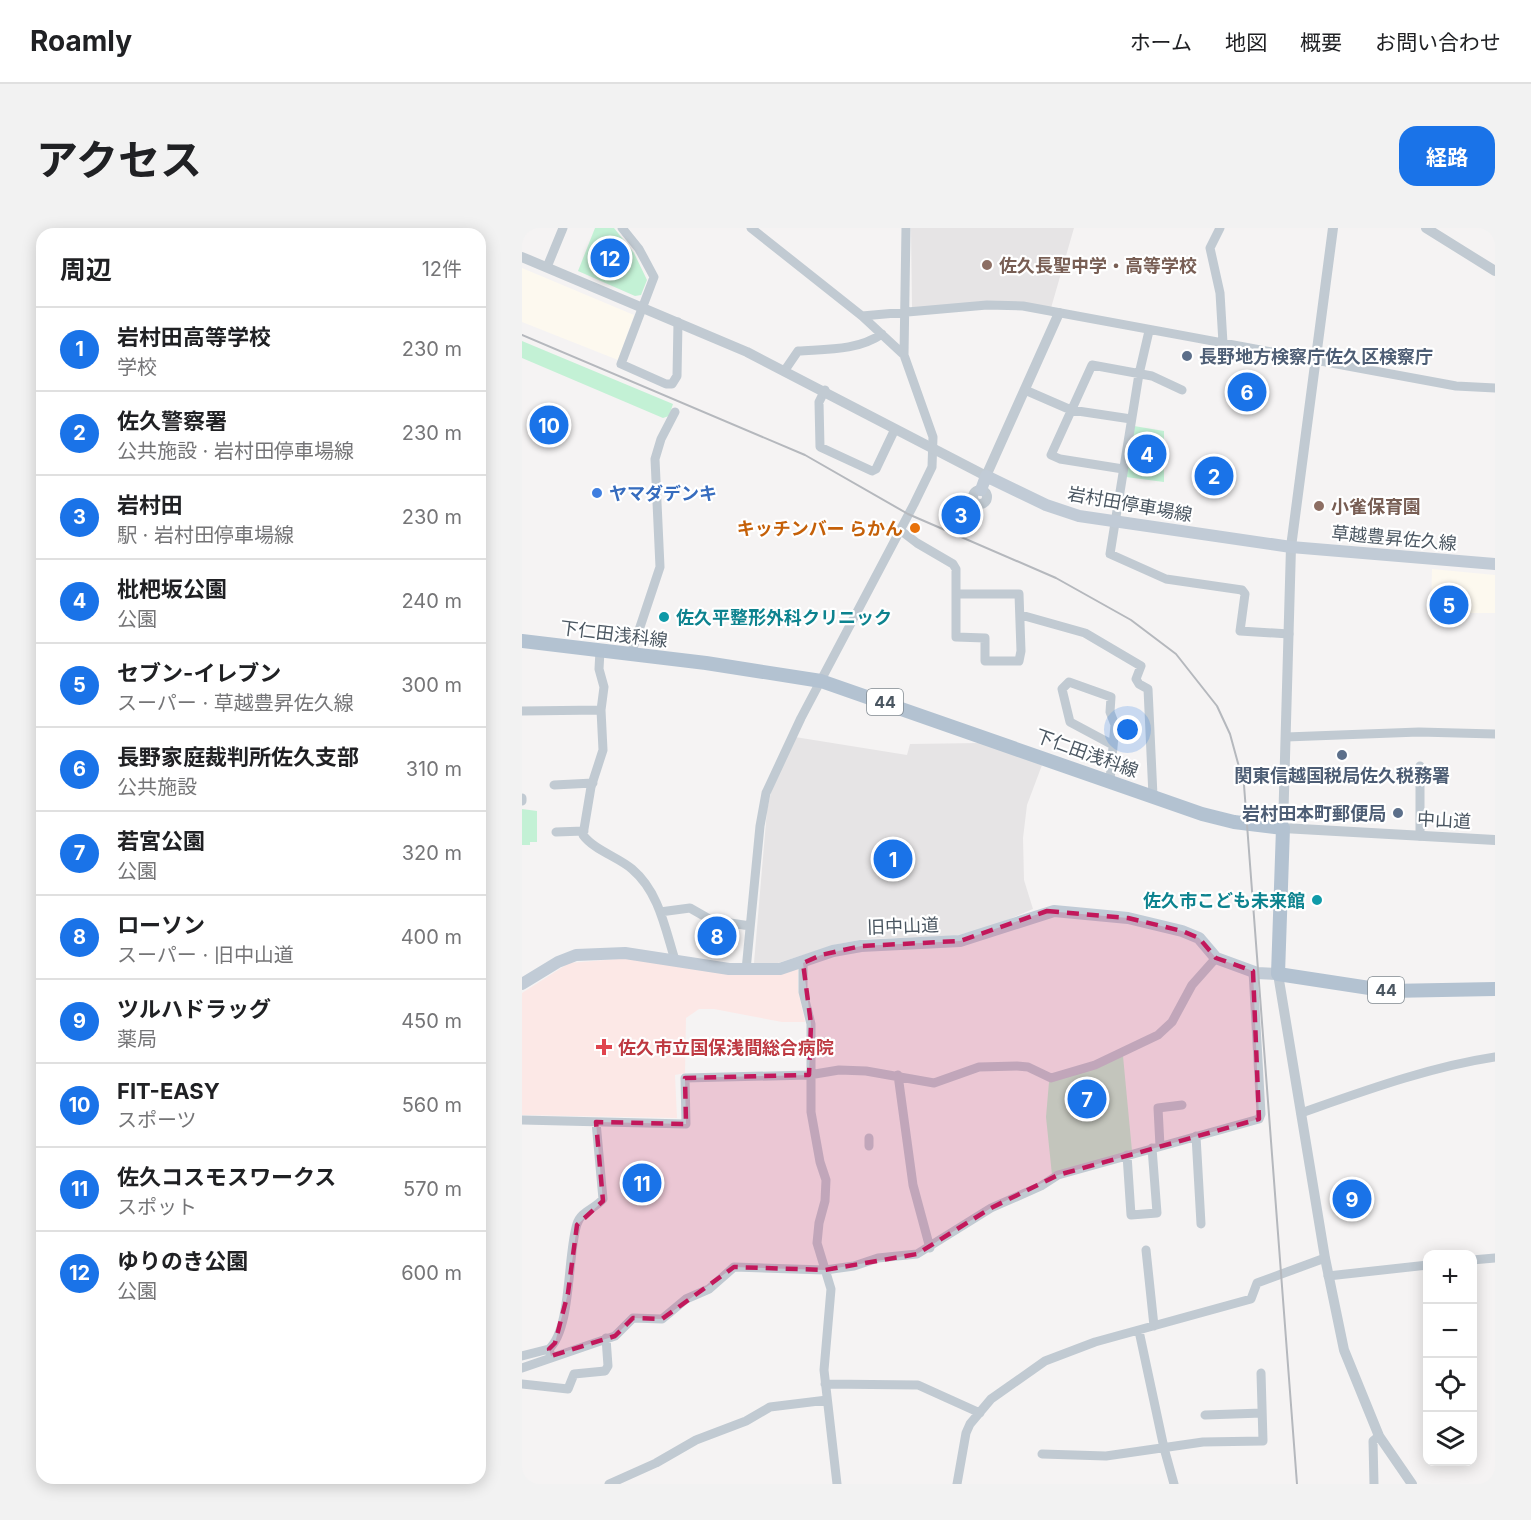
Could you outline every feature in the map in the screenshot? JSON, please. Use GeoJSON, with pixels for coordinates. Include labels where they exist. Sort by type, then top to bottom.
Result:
{"type":"FeatureCollection","features":[{"type":"Feature","properties":{"kind":"main road","name":"岩村田停車場線"},"geometry":{"type":"LineString","coordinates":[[986,476],[1059,510],[1116,522],[1291,548]]}},
{"type":"Feature","properties":{"kind":"main road"},"geometry":{"type":"LineString","coordinates":[[981,490],[986,476]]}},
{"type":"Feature","properties":{"kind":"main road","name":"草越豊昇佐久線"},"geometry":{"type":"LineString","coordinates":[[1291,548],[1495,564]]}},
{"type":"Feature","properties":{"kind":"main road","name":"下仁田浅科線"},"geometry":{"type":"LineString","coordinates":[[522,641],[821,681],[1219,819],[1283,828]]}},
{"type":"Feature","properties":{"kind":"main road"},"geometry":{"type":"LineString","coordinates":[[1278,974],[1283,828]]}},
{"type":"Feature","properties":{"kind":"main road","name":"旧中山道"},"geometry":{"type":"LineString","coordinates":[[522,984],[576,955],[625,953],[746,970],[780,969],[833,951],[861,946],[960,941],[1054,911],[1128,918],[1182,931],[1199,938],[1216,958],[1253,972],[1278,974]]}},
{"type":"Feature","properties":{"kind":"main road","name":"44"},"geometry":{"type":"LineString","coordinates":[[1278,974],[1389,991],[1495,989]]}},
{"type":"Feature","properties":{"kind":"street"},"geometry":{"type":"LineString","coordinates":[[546,267],[563,228]]}},
{"type":"Feature","properties":{"kind":"street"},"geometry":{"type":"LineString","coordinates":[[622,228],[639,249],[654,277],[621,364],[669,385],[677,376],[678,322]]}},
{"type":"Feature","properties":{"kind":"street"},"geometry":{"type":"LineString","coordinates":[[751,228],[862,316],[904,355]]}},
{"type":"Feature","properties":{"kind":"street"},"geometry":{"type":"LineString","coordinates":[[746,970],[764,801],[801,718],[929,474],[933,448],[932,428],[904,355],[906,228]]}},
{"type":"Feature","properties":{"kind":"street"},"geometry":{"type":"LineString","coordinates":[[1220,228],[1210,248],[1220,293],[1222,344]]}},
{"type":"Feature","properties":{"kind":"street"},"geometry":{"type":"LineString","coordinates":[[1283,828],[1291,548],[1333,228]]}},
{"type":"Feature","properties":{"kind":"street"},"geometry":{"type":"LineString","coordinates":[[1426,228],[1495,271]]}},
{"type":"Feature","properties":{"kind":"street"},"geometry":{"type":"LineString","coordinates":[[522,257],[678,322],[784,370],[986,476],[1059,313]]}},
{"type":"Feature","properties":{"kind":"street"},"geometry":{"type":"LineString","coordinates":[[862,316],[1004,305],[1059,313],[1456,386],[1495,388]]}},
{"type":"Feature","properties":{"kind":"street"},"geometry":{"type":"LineString","coordinates":[[1149,331],[1131,419],[1110,554],[1166,579],[1242,590],[1245,594],[1240,631],[1289,634]]}},
{"type":"Feature","properties":{"kind":"street"},"geometry":{"type":"LineString","coordinates":[[784,370],[798,351],[851,347],[867,343],[882,334]]}},
{"type":"Feature","properties":{"kind":"street"},"geometry":{"type":"LineString","coordinates":[[1123,469],[1060,459],[1051,455],[1092,365],[1152,376],[1182,390]]}},
{"type":"Feature","properties":{"kind":"street"},"geometry":{"type":"LineString","coordinates":[[825,390],[819,402],[820,447],[872,471],[876,469],[895,429]]}},
{"type":"Feature","properties":{"kind":"street"},"geometry":{"type":"LineString","coordinates":[[1025,390],[1071,410],[1131,419]]}},
{"type":"Feature","properties":{"kind":"street"},"geometry":{"type":"LineString","coordinates":[[630,654],[660,567],[655,459],[675,412]]}},
{"type":"Feature","properties":{"kind":"street"},"geometry":{"type":"LineString","coordinates":[[900,530],[953,564],[956,569],[956,637],[985,638],[985,660],[1019,661],[1021,615],[1019,594],[957,594]]}},
{"type":"Feature","properties":{"kind":"street"},"geometry":{"type":"LineString","coordinates":[[1021,615],[1085,633],[1141,666],[1136,679],[1139,684],[1148,689],[1153,796]]}},
{"type":"Feature","properties":{"kind":"street"},"geometry":{"type":"LineString","coordinates":[[600,651],[599,669],[604,687],[601,710],[603,750],[593,783],[584,831],[587,840],[632,869],[647,884],[660,912],[675,960]]}},
{"type":"Feature","properties":{"kind":"street"},"geometry":{"type":"LineString","coordinates":[[1110,780],[1115,725],[1110,712],[1111,697],[1070,682],[1062,689],[1070,722],[1113,745]]}},
{"type":"Feature","properties":{"kind":"street"},"geometry":{"type":"LineString","coordinates":[[522,711],[601,710]]}},
{"type":"Feature","properties":{"kind":"street"},"geometry":{"type":"LineString","coordinates":[[1286,737],[1419,732],[1495,734]]}},
{"type":"Feature","properties":{"kind":"street"},"geometry":{"type":"LineString","coordinates":[[1420,766],[1420,836]]}},
{"type":"Feature","properties":{"kind":"street"},"geometry":{"type":"LineString","coordinates":[[554,785],[593,783]]}},
{"type":"Feature","properties":{"kind":"street","name":"中山道"},"geometry":{"type":"LineString","coordinates":[[1283,828],[1495,840]]}},
{"type":"Feature","properties":{"kind":"street"},"geometry":{"type":"LineString","coordinates":[[555,832],[584,831]]}},
{"type":"Feature","properties":{"kind":"street"},"geometry":{"type":"LineString","coordinates":[[660,912],[690,908],[711,920],[750,926]]}},
{"type":"Feature","properties":{"kind":"street"},"geometry":{"type":"LineString","coordinates":[[522,1120],[686,1124],[685,1078],[809,1075],[838,1070],[898,1075],[934,1083],[979,1067],[1017,1066],[1035,1070],[1051,1078],[1095,1065],[1166,1029],[1192,985],[1216,958]]}},
{"type":"Feature","properties":{"kind":"street"},"geometry":{"type":"LineString","coordinates":[[802,963],[803,992],[811,1024],[809,1075],[811,1112],[820,1162],[826,1180],[825,1201],[817,1243],[831,1289],[824,1356],[825,1384],[837,1484]]}},
{"type":"Feature","properties":{"kind":"street"},"geometry":{"type":"LineString","coordinates":[[522,1356],[550,1352],[615,1336],[633,1318],[662,1319],[686,1299],[709,1289],[734,1267],[825,1270],[854,1266],[878,1258],[917,1254],[991,1208],[1058,1176],[1259,1119],[1261,1114],[1253,972]]}},
{"type":"Feature","properties":{"kind":"street"},"geometry":{"type":"LineString","coordinates":[[1278,974],[1328,1276],[1352,1375],[1378,1436],[1412,1484]]}},
{"type":"Feature","properties":{"kind":"street"},"geometry":{"type":"LineString","coordinates":[[1301,1113],[1365,1091],[1454,1065],[1495,1057]]}},
{"type":"Feature","properties":{"kind":"street"},"geometry":{"type":"LineString","coordinates":[[898,1075],[913,1185],[930,1248]]}},
{"type":"Feature","properties":{"kind":"street"},"geometry":{"type":"LineString","coordinates":[[1127,1155],[1131,1215],[1157,1213],[1158,1108],[1182,1105]]}},
{"type":"Feature","properties":{"kind":"street"},"geometry":{"type":"LineString","coordinates":[[522,1368],[550,1352],[555,1343],[568,1293],[577,1224],[583,1214],[603,1199],[596,1122]]}},
{"type":"Feature","properties":{"kind":"street"},"geometry":{"type":"LineString","coordinates":[[1196,1136],[1201,1224]]}},
{"type":"Feature","properties":{"kind":"street"},"geometry":{"type":"LineString","coordinates":[[1146,1250],[1154,1326]]}},
{"type":"Feature","properties":{"kind":"street"},"geometry":{"type":"LineString","coordinates":[[957,1484],[966,1433],[980,1413],[991,1399],[1045,1361],[1095,1342],[1251,1299],[1257,1283],[1325,1258]]}},
{"type":"Feature","properties":{"kind":"street"},"geometry":{"type":"LineString","coordinates":[[1477,1260],[1495,1258]]}},
{"type":"Feature","properties":{"kind":"street"},"geometry":{"type":"LineString","coordinates":[[1328,1276],[1423,1266]]}},
{"type":"Feature","properties":{"kind":"street"},"geometry":{"type":"LineString","coordinates":[[1139,1331],[1174,1484]]}},
{"type":"Feature","properties":{"kind":"street"},"geometry":{"type":"LineString","coordinates":[[522,1384],[568,1389],[574,1374],[605,1371],[608,1366],[606,1338]]}},
{"type":"Feature","properties":{"kind":"street"},"geometry":{"type":"LineString","coordinates":[[1042,1454],[1106,1456],[1203,1442],[1263,1440],[1261,1373]]}},
{"type":"Feature","properties":{"kind":"street"},"geometry":{"type":"LineString","coordinates":[[825,1384],[918,1385],[980,1413]]}},
{"type":"Feature","properties":{"kind":"street"},"geometry":{"type":"LineString","coordinates":[[609,1484],[656,1463],[696,1440],[746,1421],[770,1407],[827,1400]]}},
{"type":"Feature","properties":{"kind":"street"},"geometry":{"type":"LineString","coordinates":[[1211,1412],[1262,1413]]}},
{"type":"Feature","properties":{"kind":"street"},"geometry":{"type":"LineString","coordinates":[[1374,1484],[1373,1441],[1378,1436]]}},
{"type":"Feature","properties":{"kind":"highlighted area"},"geometry":{"type":"Polygon","coordinates":[[[1047,911],[1064,911],[1128,918],[1182,931],[1199,938],[1216,958],[1253,971],[1259,1119],[1058,1175],[991,1208],[917,1254],[825,1270],[734,1267],[662,1319],[633,1318],[615,1336],[551,1356],[549,1349],[555,1343],[568,1293],[577,1225],[603,1201],[596,1122],[686,1124],[685,1078],[809,1075],[811,1024],[803,963],[821,955],[861,946],[960,941],[1047,911]]]}},
{"type":"Feature","properties":{"kind":"shaded area","name":"佐久長聖中学・高等学校"},"geometry":{"type":"Polygon","coordinates":[[[911,228],[1074,228],[1051,308],[912,307],[911,228]]]}},
{"type":"Feature","properties":{"kind":"shaded area"},"geometry":{"type":"Polygon","coordinates":[[[522,268],[634,315],[618,360],[522,322],[522,268]]]}},
{"type":"Feature","properties":{"kind":"shaded area"},"geometry":{"type":"Polygon","coordinates":[[[1432,569],[1495,575],[1495,613],[1431,613],[1432,569]]]}},
{"type":"Feature","properties":{"kind":"shaded area"},"geometry":{"type":"Polygon","coordinates":[[[795,737],[907,755],[910,744],[980,743],[1042,765],[1027,805],[1023,838],[1024,880],[1033,909],[991,927],[954,936],[866,939],[838,944],[778,963],[754,963],[767,810],[772,788],[795,737]]]}},
{"type":"Feature","properties":{"kind":"shaded area","name":"佐久市立国保浅間総合病院"},"geometry":{"type":"Polygon","coordinates":[[[629,958],[798,969],[798,990],[805,1022],[782,1022],[714,1009],[699,1009],[686,1018],[685,1073],[675,1075],[677,1118],[522,1115],[522,993],[569,963],[629,958]]]}},
{"type":"Feature","properties":{"kind":"green space"},"geometry":{"type":"Polygon","coordinates":[[[595,228],[614,228],[634,253],[647,280],[641,295],[635,296],[578,271],[595,228]]]}},
{"type":"Feature","properties":{"kind":"green space"},"geometry":{"type":"Polygon","coordinates":[[[522,341],[673,404],[669,416],[663,418],[522,358],[522,341]]]}},
{"type":"Feature","properties":{"kind":"green space"},"geometry":{"type":"Polygon","coordinates":[[[1134,426],[1164,431],[1164,482],[1126,477],[1134,426]]]}},
{"type":"Feature","properties":{"kind":"green space"},"geometry":{"type":"Polygon","coordinates":[[[522,809],[537,811],[537,842],[530,842],[530,845],[522,845],[522,809]]]}},
{"type":"Feature","properties":{"kind":"green space"},"geometry":{"type":"Polygon","coordinates":[[[1123,1056],[1132,1151],[1052,1175],[1046,1117],[1049,1082],[1123,1056]]]}},
{"type":"Feature","properties":{"kind":"railway"},"geometry":{"type":"LineString","coordinates":[[522,335],[805,455],[908,514],[1056,578],[1131,620],[1176,654],[1217,706],[1230,734],[1244,785],[1297,1484]]}},
{"type":"Feature","properties":{"kind":"place","name":"ゆりのき公園"},"geometry":{"type":"Point","coordinates":[610,258]}},
{"type":"Feature","properties":{"kind":"place","name":"佐久長聖中学・高等学校"},"geometry":{"type":"Point","coordinates":[987,265]}},
{"type":"Feature","properties":{"kind":"place","name":"長野地方検察庁佐久区検察庁"},"geometry":{"type":"Point","coordinates":[1187,356]}},
{"type":"Feature","properties":{"kind":"place","name":"長野家庭裁判所佐久支部"},"geometry":{"type":"Point","coordinates":[1247,392]}},
{"type":"Feature","properties":{"kind":"place","name":"FIT-EASY"},"geometry":{"type":"Point","coordinates":[549,425]}},
{"type":"Feature","properties":{"kind":"place","name":"枇杷坂公園"},"geometry":{"type":"Point","coordinates":[1147,454]}},
{"type":"Feature","properties":{"kind":"place","name":"佐久警察署"},"geometry":{"type":"Point","coordinates":[1214,476]}},
{"type":"Feature","properties":{"kind":"place","name":"ヤマダデンキ"},"geometry":{"type":"Point","coordinates":[597,493]}},
{"type":"Feature","properties":{"kind":"place","name":"小雀保育園"},"geometry":{"type":"Point","coordinates":[1319,506]}},
{"type":"Feature","properties":{"kind":"place","name":"岩村田"},"geometry":{"type":"Point","coordinates":[961,515]}},
{"type":"Feature","properties":{"kind":"place","name":"キッチンバー らかん"},"geometry":{"type":"Point","coordinates":[915,528]}},
{"type":"Feature","properties":{"kind":"place","name":"セブン-イレブン"},"geometry":{"type":"Point","coordinates":[1449,605]}},
{"type":"Feature","properties":{"kind":"place","name":"佐久平整形外科クリニック"},"geometry":{"type":"Point","coordinates":[664,617]}},
{"type":"Feature","properties":{"kind":"place","name":"関東信越国税局佐久税務署"},"geometry":{"type":"Point","coordinates":[1342,755]}},
{"type":"Feature","properties":{"kind":"place","name":"岩村田本町郵便局"},"geometry":{"type":"Point","coordinates":[1398,813]}},
{"type":"Feature","properties":{"kind":"place","name":"岩村田高等学校"},"geometry":{"type":"Point","coordinates":[893,859]}},
{"type":"Feature","properties":{"kind":"place","name":"佐久市こども未来館"},"geometry":{"type":"Point","coordinates":[1317,900]}},
{"type":"Feature","properties":{"kind":"place","name":"ローソン"},"geometry":{"type":"Point","coordinates":[717,936]}},
{"type":"Feature","properties":{"kind":"place","name":"佐久市立国保浅間総合病院"},"geometry":{"type":"Point","coordinates":[604,1047]}},
{"type":"Feature","properties":{"kind":"place","name":"若宮公園"},"geometry":{"type":"Point","coordinates":[1087,1099]}},
{"type":"Feature","properties":{"kind":"place","name":"佐久コスモスワークス"},"geometry":{"type":"Point","coordinates":[642,1183]}},
{"type":"Feature","properties":{"kind":"place","name":"ツルハドラッグ"},"geometry":{"type":"Point","coordinates":[1352,1199]}}]}
